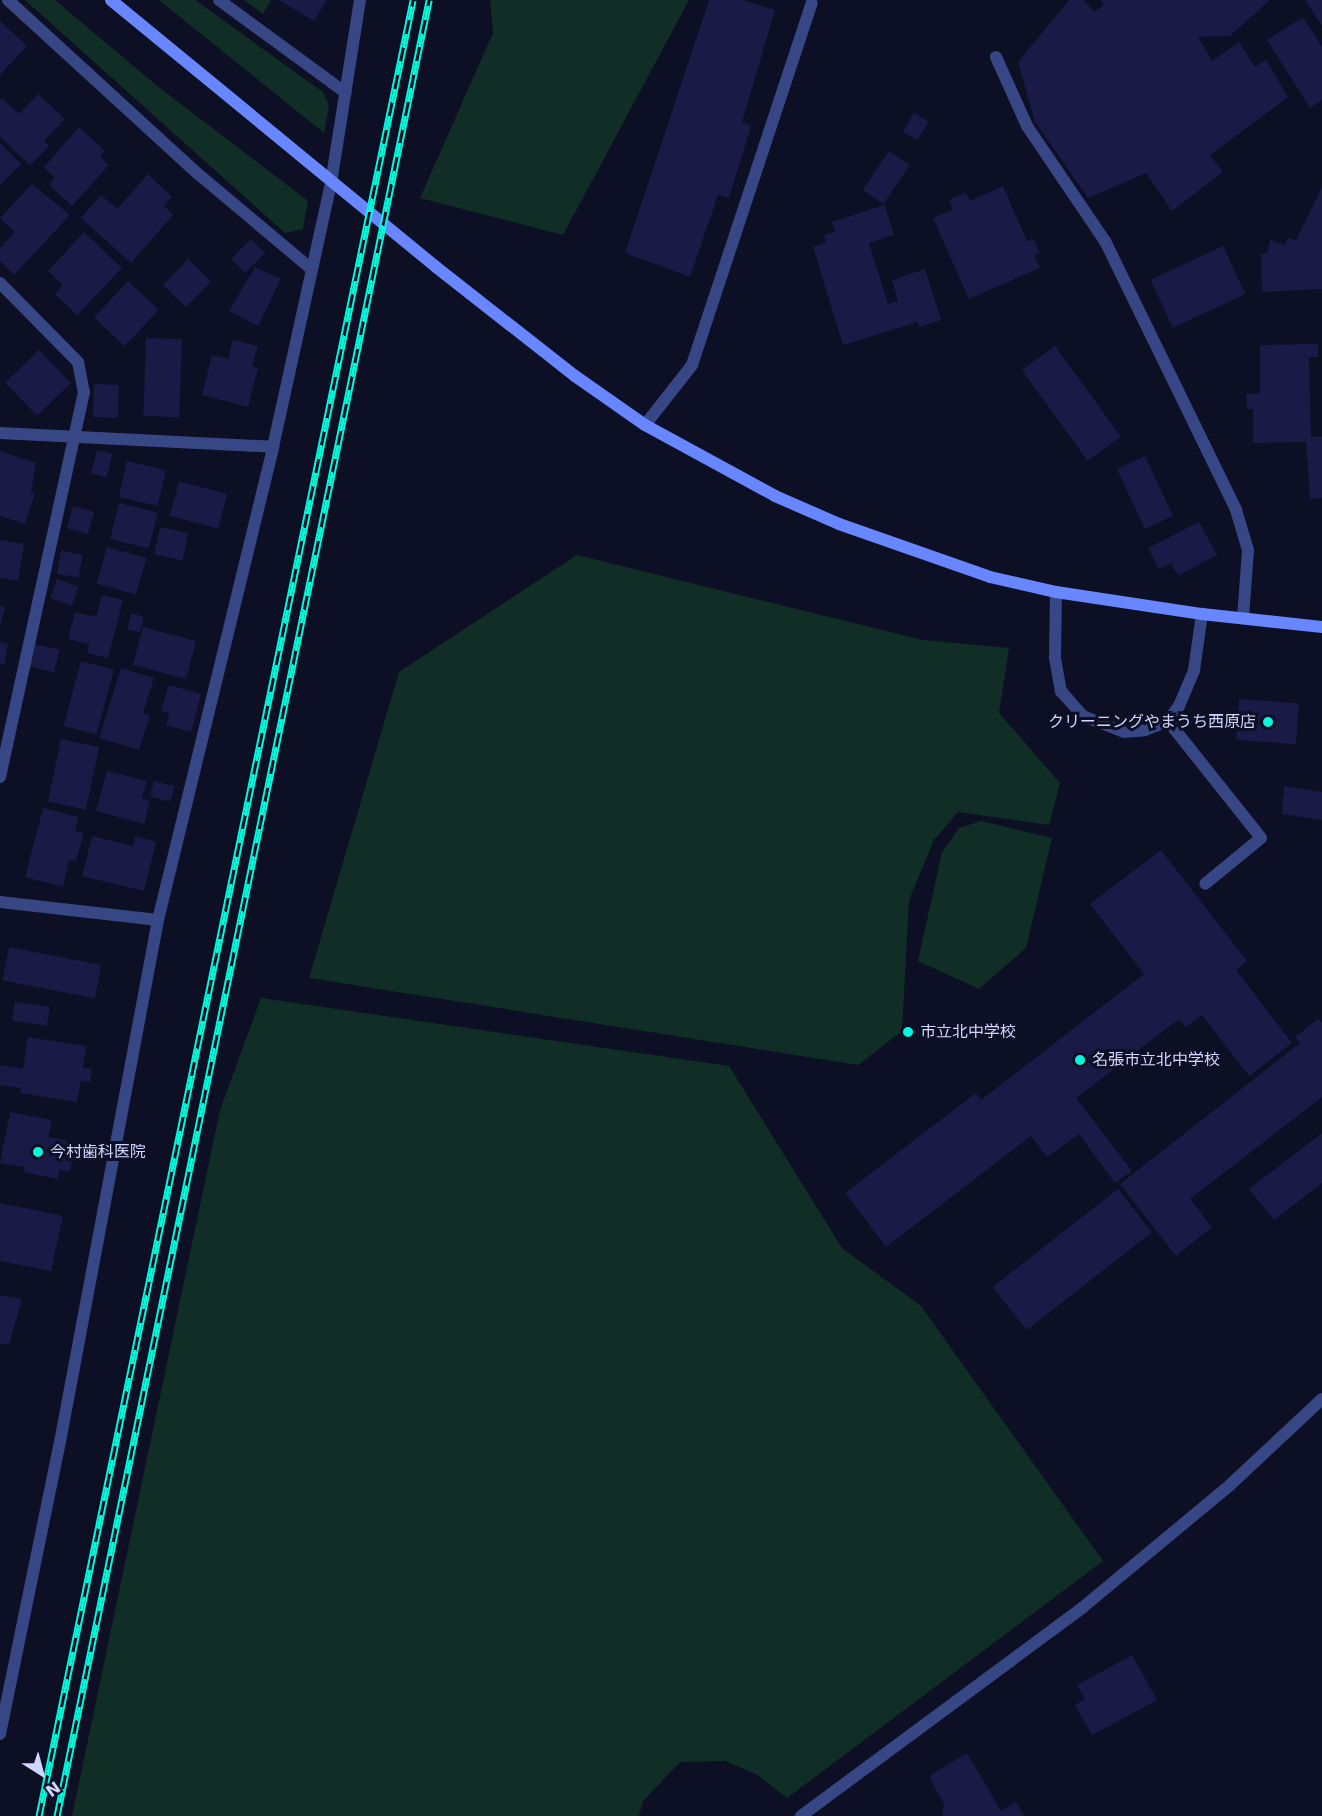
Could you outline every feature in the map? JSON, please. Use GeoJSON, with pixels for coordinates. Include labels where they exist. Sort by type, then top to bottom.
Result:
{"type":"FeatureCollection","features":[{"type":"Feature","properties":{"kind":"street"},"geometry":{"type":"LineString","coordinates":[[8,0],[197,173],[309,267]]}},
{"type":"Feature","properties":{"kind":"street"},"geometry":{"type":"LineString","coordinates":[[111,0],[436,267],[575,376],[645,425],[775,496],[839,524],[935,560],[1056,592],[1202,614],[1322,627]]}},
{"type":"Feature","properties":{"kind":"street"},"geometry":{"type":"LineString","coordinates":[[219,0],[346,93]]}},
{"type":"Feature","properties":{"kind":"street"},"geometry":{"type":"LineString","coordinates":[[0,1734],[60,1442],[158,920],[273,447],[309,267],[331,183],[360,0]]}},
{"type":"Feature","properties":{"kind":"street"},"geometry":{"type":"LineString","coordinates":[[645,425],[692,365],[812,3]]}},
{"type":"Feature","properties":{"kind":"street"},"geometry":{"type":"LineString","coordinates":[[996,57],[1027,126],[1105,241],[1236,510],[1248,550],[1243,618]]}},
{"type":"Feature","properties":{"kind":"street"},"geometry":{"type":"LineString","coordinates":[[0,283],[78,362],[84,392],[0,777]]}},
{"type":"Feature","properties":{"kind":"street"},"geometry":{"type":"LineString","coordinates":[[0,433],[273,447]]}},
{"type":"Feature","properties":{"kind":"street"},"geometry":{"type":"LineString","coordinates":[[1056,592],[1057,676],[1068,703],[1102,726],[1124,732],[1145,730],[1168,721],[1188,689],[1202,614]]}},
{"type":"Feature","properties":{"kind":"street"},"geometry":{"type":"LineString","coordinates":[[1168,721],[1261,838],[1205,884]]}},
{"type":"Feature","properties":{"kind":"street"},"geometry":{"type":"LineString","coordinates":[[0,902],[158,920]]}},
{"type":"Feature","properties":{"kind":"street"},"geometry":{"type":"LineString","coordinates":[[801,1816],[1082,1608],[1230,1485],[1322,1398]]}},
{"type":"Feature","properties":{"kind":"green space"},"geometry":{"type":"Polygon","coordinates":[[[25,0],[55,0],[156,85],[308,201],[303,229],[285,233],[25,0]]]}},
{"type":"Feature","properties":{"kind":"green space"},"geometry":{"type":"Polygon","coordinates":[[[159,0],[195,0],[323,92],[329,106],[324,133],[159,0]]]}},
{"type":"Feature","properties":{"kind":"green space"},"geometry":{"type":"Polygon","coordinates":[[[244,0],[271,0],[263,14],[244,0]]]}},
{"type":"Feature","properties":{"kind":"green space"},"geometry":{"type":"Polygon","coordinates":[[[490,0],[689,0],[563,235],[420,198],[493,33],[490,0]]]}},
{"type":"Feature","properties":{"kind":"green space"},"geometry":{"type":"Polygon","coordinates":[[[577,555],[923,640],[1009,648],[999,713],[1060,783],[1049,825],[958,812],[934,840],[909,900],[902,1031],[858,1065],[309,978],[399,672],[577,555]]]}},
{"type":"Feature","properties":{"kind":"green space"},"geometry":{"type":"Polygon","coordinates":[[[981,821],[1052,838],[1026,948],[979,989],[918,961],[942,852],[959,828],[981,821]]]}},
{"type":"Feature","properties":{"kind":"green space"},"geometry":{"type":"Polygon","coordinates":[[[261,998],[729,1066],[842,1248],[921,1306],[1103,1561],[787,1798],[758,1775],[725,1761],[680,1762],[643,1801],[639,1816],[72,1816],[220,1110],[261,998]]]}},
{"type":"Feature","properties":{"kind":"building"},"geometry":{"type":"Polygon","coordinates":[[[279,0],[327,0],[314,21],[279,0]]]}},
{"type":"Feature","properties":{"kind":"building"},"geometry":{"type":"Polygon","coordinates":[[[709,0],[743,0],[775,10],[742,122],[751,126],[729,198],[718,195],[690,277],[625,253],[709,0]]]}},
{"type":"Feature","properties":{"kind":"building"},"geometry":{"type":"Polygon","coordinates":[[[1069,0],[1084,0],[1094,12],[1104,5],[1100,0],[1270,0],[1230,36],[1198,37],[1212,61],[1239,42],[1255,67],[1266,60],[1288,97],[1210,155],[1223,172],[1172,211],[1146,173],[1088,198],[1035,122],[1018,62],[1069,0]]]}},
{"type":"Feature","properties":{"kind":"building"},"geometry":{"type":"Polygon","coordinates":[[[1305,0],[1322,0],[1322,26],[1305,0]]]}},
{"type":"Feature","properties":{"kind":"building"},"geometry":{"type":"Polygon","coordinates":[[[1303,17],[1322,47],[1322,100],[1310,108],[1267,40],[1303,17]]]}},
{"type":"Feature","properties":{"kind":"building"},"geometry":{"type":"Polygon","coordinates":[[[0,21],[27,46],[0,75],[0,21]]]}},
{"type":"Feature","properties":{"kind":"building"},"geometry":{"type":"Polygon","coordinates":[[[38,94],[65,119],[44,141],[49,146],[30,165],[0,137],[0,100],[2,98],[19,114],[38,94]]]}},
{"type":"Feature","properties":{"kind":"building"},"geometry":{"type":"Polygon","coordinates":[[[914,113],[929,122],[917,141],[903,132],[914,113]]]}},
{"type":"Feature","properties":{"kind":"building"},"geometry":{"type":"Polygon","coordinates":[[[79,127],[105,151],[100,157],[109,165],[72,206],[49,185],[55,178],[44,167],[79,127]]]}},
{"type":"Feature","properties":{"kind":"building"},"geometry":{"type":"Polygon","coordinates":[[[0,143],[21,164],[0,185],[0,143]]]}},
{"type":"Feature","properties":{"kind":"building"},"geometry":{"type":"Polygon","coordinates":[[[889,151],[910,165],[883,204],[863,190],[889,151]]]}},
{"type":"Feature","properties":{"kind":"building"},"geometry":{"type":"Polygon","coordinates":[[[148,174],[172,197],[164,206],[173,215],[131,263],[81,218],[101,195],[117,209],[148,174]]]}},
{"type":"Feature","properties":{"kind":"building"},"geometry":{"type":"Polygon","coordinates":[[[32,184],[70,215],[14,275],[0,261],[0,248],[15,232],[0,218],[32,184]]]}},
{"type":"Feature","properties":{"kind":"building"},"geometry":{"type":"Polygon","coordinates":[[[1003,186],[1027,241],[1033,238],[1040,253],[1034,255],[1040,268],[969,299],[933,218],[953,209],[949,200],[966,192],[970,201],[1003,186]]]}},
{"type":"Feature","properties":{"kind":"building"},"geometry":{"type":"Polygon","coordinates":[[[1322,187],[1322,289],[1262,292],[1261,254],[1267,253],[1270,240],[1285,245],[1287,238],[1296,240],[1322,187]]]}},
{"type":"Feature","properties":{"kind":"building"},"geometry":{"type":"Polygon","coordinates":[[[885,205],[894,235],[869,243],[888,304],[898,301],[892,280],[925,269],[941,320],[919,327],[918,322],[843,345],[813,247],[826,243],[824,235],[835,232],[832,222],[885,205]]]}},
{"type":"Feature","properties":{"kind":"building"},"geometry":{"type":"Polygon","coordinates":[[[84,232],[122,268],[77,315],[55,294],[63,285],[48,271],[84,232]]]}},
{"type":"Feature","properties":{"kind":"building"},"geometry":{"type":"Polygon","coordinates":[[[251,239],[265,253],[245,273],[231,259],[251,239]]]}},
{"type":"Feature","properties":{"kind":"building"},"geometry":{"type":"Polygon","coordinates":[[[1223,246],[1245,294],[1173,328],[1150,280],[1223,246]]]}},
{"type":"Feature","properties":{"kind":"building"},"geometry":{"type":"Polygon","coordinates":[[[188,259],[211,281],[186,307],[163,285],[188,259]]]}},
{"type":"Feature","properties":{"kind":"building"},"geometry":{"type":"Polygon","coordinates":[[[255,267],[281,279],[258,326],[229,311],[255,267]]]}},
{"type":"Feature","properties":{"kind":"building"},"geometry":{"type":"Polygon","coordinates":[[[128,281],[159,310],[125,346],[94,318],[128,281]]]}},
{"type":"Feature","properties":{"kind":"building"},"geometry":{"type":"Polygon","coordinates":[[[146,338],[182,339],[179,417],[143,416],[146,338]]]}},
{"type":"Feature","properties":{"kind":"building"},"geometry":{"type":"Polygon","coordinates":[[[233,340],[258,346],[252,366],[258,368],[248,407],[202,395],[212,355],[228,359],[233,340]]]}},
{"type":"Feature","properties":{"kind":"building"},"geometry":{"type":"Polygon","coordinates":[[[1318,344],[1318,357],[1309,357],[1311,437],[1322,437],[1322,498],[1310,499],[1306,442],[1253,443],[1253,409],[1247,409],[1246,394],[1260,393],[1260,345],[1318,344]]]}},
{"type":"Feature","properties":{"kind":"building"},"geometry":{"type":"Polygon","coordinates":[[[1055,346],[1121,437],[1088,461],[1022,370],[1055,346]]]}},
{"type":"Feature","properties":{"kind":"building"},"geometry":{"type":"Polygon","coordinates":[[[39,350],[71,383],[37,416],[5,383],[39,350]]]}},
{"type":"Feature","properties":{"kind":"building"},"geometry":{"type":"Polygon","coordinates":[[[94,384],[119,385],[118,418],[93,417],[94,384]]]}},
{"type":"Feature","properties":{"kind":"building"},"geometry":{"type":"Polygon","coordinates":[[[97,450],[113,454],[107,477],[91,473],[97,450]]]}},
{"type":"Feature","properties":{"kind":"building"},"geometry":{"type":"Polygon","coordinates":[[[0,451],[36,463],[31,492],[35,494],[25,524],[0,516],[0,451]]]}},
{"type":"Feature","properties":{"kind":"building"},"geometry":{"type":"Polygon","coordinates":[[[1145,456],[1173,516],[1145,529],[1117,469],[1145,456]]]}},
{"type":"Feature","properties":{"kind":"building"},"geometry":{"type":"Polygon","coordinates":[[[127,461],[166,470],[158,506],[119,497],[127,461]]]}},
{"type":"Feature","properties":{"kind":"building"},"geometry":{"type":"Polygon","coordinates":[[[179,481],[227,494],[218,529],[170,516],[179,481]]]}},
{"type":"Feature","properties":{"kind":"building"},"geometry":{"type":"Polygon","coordinates":[[[119,503],[158,513],[149,549],[110,539],[119,503]]]}},
{"type":"Feature","properties":{"kind":"building"},"geometry":{"type":"Polygon","coordinates":[[[73,506],[94,512],[88,534],[67,528],[73,506]]]}},
{"type":"Feature","properties":{"kind":"building"},"geometry":{"type":"Polygon","coordinates":[[[1199,522],[1217,555],[1178,576],[1171,563],[1159,569],[1148,548],[1199,522]]]}},
{"type":"Feature","properties":{"kind":"building"},"geometry":{"type":"Polygon","coordinates":[[[160,527],[188,533],[183,560],[154,554],[160,527]]]}},
{"type":"Feature","properties":{"kind":"building"},"geometry":{"type":"Polygon","coordinates":[[[0,540],[24,544],[18,581],[0,578],[0,540]]]}},
{"type":"Feature","properties":{"kind":"building"},"geometry":{"type":"Polygon","coordinates":[[[107,547],[146,558],[136,595],[97,584],[107,547]]]}},
{"type":"Feature","properties":{"kind":"building"},"geometry":{"type":"Polygon","coordinates":[[[61,551],[83,555],[79,577],[57,574],[61,551]]]}},
{"type":"Feature","properties":{"kind":"building"},"geometry":{"type":"Polygon","coordinates":[[[57,579],[79,587],[72,606],[50,598],[57,579]]]}},
{"type":"Feature","properties":{"kind":"building"},"geometry":{"type":"Polygon","coordinates":[[[102,595],[123,600],[108,658],[87,653],[89,644],[68,639],[75,612],[96,617],[102,595]]]}},
{"type":"Feature","properties":{"kind":"building"},"geometry":{"type":"Polygon","coordinates":[[[0,606],[5,607],[1,624],[0,624],[0,606]]]}},
{"type":"Feature","properties":{"kind":"building"},"geometry":{"type":"Polygon","coordinates":[[[131,613],[144,617],[140,632],[127,630],[131,613]]]}},
{"type":"Feature","properties":{"kind":"building"},"geometry":{"type":"Polygon","coordinates":[[[143,627],[196,641],[186,679],[133,665],[143,627]]]}},
{"type":"Feature","properties":{"kind":"building"},"geometry":{"type":"Polygon","coordinates":[[[0,642],[8,644],[4,665],[0,664],[0,642]]]}},
{"type":"Feature","properties":{"kind":"building"},"geometry":{"type":"Polygon","coordinates":[[[34,644],[59,650],[54,672],[29,666],[34,644]]]}},
{"type":"Feature","properties":{"kind":"building"},"geometry":{"type":"Polygon","coordinates":[[[81,661],[114,670],[97,735],[64,726],[81,661]]]}},
{"type":"Feature","properties":{"kind":"building"},"geometry":{"type":"Polygon","coordinates":[[[121,668],[154,678],[143,713],[150,715],[139,750],[99,738],[121,668]]]}},
{"type":"Feature","properties":{"kind":"building"},"geometry":{"type":"Polygon","coordinates":[[[169,685],[201,694],[191,732],[166,725],[169,713],[161,711],[169,685]]]}},
{"type":"Feature","properties":{"kind":"building","name":"クリーニングやまうち西原店"},"geometry":{"type":"Polygon","coordinates":[[[1239,699],[1299,703],[1296,744],[1236,740],[1239,699]]]}},
{"type":"Feature","properties":{"kind":"building"},"geometry":{"type":"Polygon","coordinates":[[[61,739],[99,747],[86,810],[48,802],[61,739]]]}},
{"type":"Feature","properties":{"kind":"building"},"geometry":{"type":"Polygon","coordinates":[[[107,771],[147,781],[142,799],[150,801],[144,824],[96,811],[107,771]]]}},
{"type":"Feature","properties":{"kind":"building"},"geometry":{"type":"Polygon","coordinates":[[[154,781],[174,786],[171,802],[150,797],[154,781]]]}},
{"type":"Feature","properties":{"kind":"building"},"geometry":{"type":"Polygon","coordinates":[[[1284,786],[1322,792],[1322,820],[1282,814],[1284,786]]]}},
{"type":"Feature","properties":{"kind":"building"},"geometry":{"type":"Polygon","coordinates":[[[43,808],[78,817],[75,831],[84,833],[76,861],[69,860],[63,887],[25,877],[43,808]]]}},
{"type":"Feature","properties":{"kind":"building"},"geometry":{"type":"Polygon","coordinates":[[[92,836],[133,846],[135,836],[156,842],[144,891],[82,876],[92,836]]]}},
{"type":"Feature","properties":{"kind":"building","name":"名張市立北中学校"},"geometry":{"type":"Polygon","coordinates":[[[1161,850],[1247,961],[1236,970],[1292,1043],[1249,1076],[1202,1015],[1186,1027],[1179,1019],[1076,1098],[1132,1171],[1115,1183],[1079,1134],[1047,1157],[1031,1136],[886,1247],[845,1193],[976,1093],[981,1100],[1144,974],[1090,904],[1161,850]]]}},
{"type":"Feature","properties":{"kind":"building"},"geometry":{"type":"Polygon","coordinates":[[[9,947],[101,965],[95,998],[3,980],[9,947]]]}},
{"type":"Feature","properties":{"kind":"building"},"geometry":{"type":"Polygon","coordinates":[[[15,1002],[50,1007],[47,1026],[12,1021],[15,1002]]]}},
{"type":"Feature","properties":{"kind":"building"},"geometry":{"type":"Polygon","coordinates":[[[1318,1019],[1322,1023],[1322,1097],[1190,1199],[1212,1227],[1176,1256],[1120,1184],[1300,1043],[1295,1037],[1318,1019]]]}},
{"type":"Feature","properties":{"kind":"building"},"geometry":{"type":"Polygon","coordinates":[[[28,1037],[86,1046],[83,1068],[92,1069],[90,1082],[81,1081],[77,1102],[20,1093],[21,1088],[0,1085],[0,1065],[23,1069],[28,1037]]]}},
{"type":"Feature","properties":{"kind":"building","name":"今村歯科医院"},"geometry":{"type":"Polygon","coordinates":[[[10,1112],[52,1120],[48,1137],[76,1142],[70,1172],[59,1170],[58,1179],[23,1172],[24,1167],[0,1163],[10,1112]]]}},
{"type":"Feature","properties":{"kind":"building"},"geometry":{"type":"Polygon","coordinates":[[[1322,1133],[1322,1183],[1274,1220],[1249,1189],[1322,1133]]]}},
{"type":"Feature","properties":{"kind":"building"},"geometry":{"type":"Polygon","coordinates":[[[1118,1189],[1152,1232],[1027,1330],[993,1287],[1118,1189]]]}},
{"type":"Feature","properties":{"kind":"building"},"geometry":{"type":"Polygon","coordinates":[[[0,1203],[63,1216],[51,1271],[0,1261],[0,1203]]]}},
{"type":"Feature","properties":{"kind":"building"},"geometry":{"type":"Polygon","coordinates":[[[0,1295],[22,1299],[9,1345],[0,1344],[0,1295]]]}},
{"type":"Feature","properties":{"kind":"building"},"geometry":{"type":"Polygon","coordinates":[[[1132,1655],[1157,1700],[1092,1735],[1075,1705],[1085,1699],[1077,1685],[1132,1655]]]}},
{"type":"Feature","properties":{"kind":"building"},"geometry":{"type":"Polygon","coordinates":[[[967,1753],[1001,1811],[1016,1802],[1024,1816],[942,1816],[944,1804],[929,1776],[967,1753]]]}},
{"type":"Feature","properties":{"kind":"railway"},"geometry":{"type":"LineString","coordinates":[[39,1816],[413,0]]}},
{"type":"Feature","properties":{"kind":"railway"},"geometry":{"type":"LineString","coordinates":[[57,1816],[429,0]]}},
{"type":"Feature","properties":{"kind":"place","name":"クリーニングやまうち西原店"},"geometry":{"type":"Point","coordinates":[1268,722]}},
{"type":"Feature","properties":{"kind":"place","name":"市立北中学校"},"geometry":{"type":"Point","coordinates":[908,1032]}},
{"type":"Feature","properties":{"kind":"place","name":"名張市立北中学校"},"geometry":{"type":"Point","coordinates":[1080,1060]}},
{"type":"Feature","properties":{"kind":"place","name":"今村歯科医院"},"geometry":{"type":"Point","coordinates":[38,1152]}}]}
